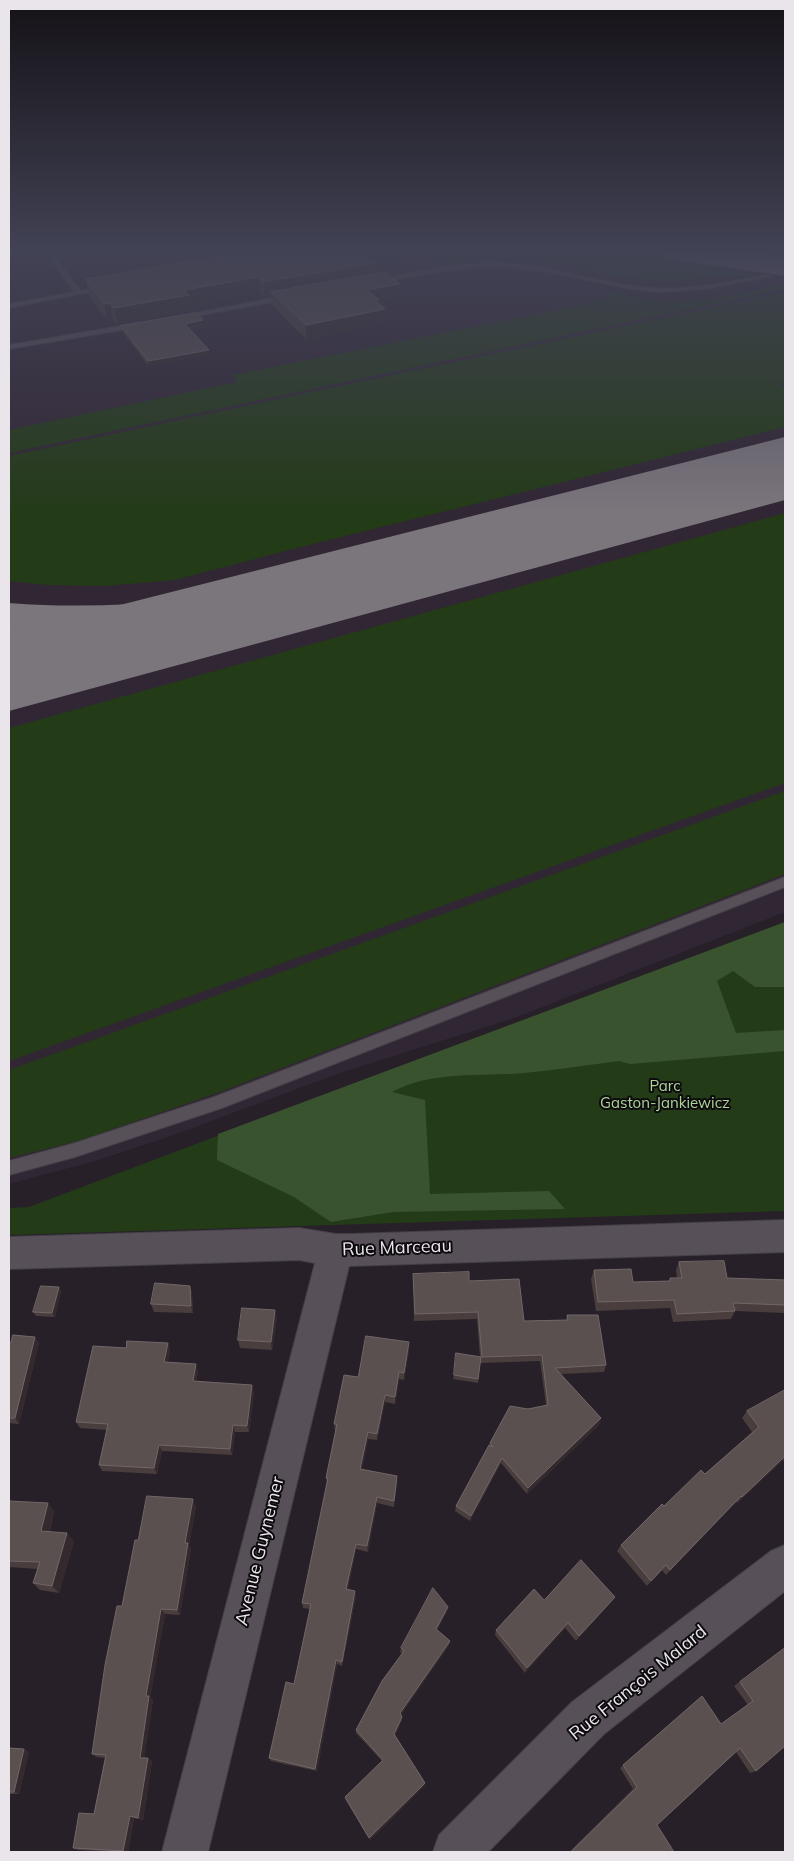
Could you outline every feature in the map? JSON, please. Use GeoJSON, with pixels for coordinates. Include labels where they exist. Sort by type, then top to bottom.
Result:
{"type":"FeatureCollection","features":[{"type":"Feature","properties":{"kind":"street","name":"Rue Marceau"},"geometry":{"type":"LineString","coordinates":[[9,1253],[299,1244],[336,1250],[785,1236]]}},
{"type":"Feature","properties":{"kind":"street","name":"Avenue Guynemer"},"geometry":{"type":"LineString","coordinates":[[185,1852],[313,1335],[336,1250]]}},
{"type":"Feature","properties":{"kind":"street","name":"Rue François Malard"},"geometry":{"type":"LineString","coordinates":[[456,1852],[588,1718],[785,1566]]}},
{"type":"Feature","properties":{"kind":"lane"},"geometry":{"type":"LineString","coordinates":[[9,347],[62,338]]}},
{"type":"Feature","properties":{"kind":"lane"},"geometry":{"type":"LineString","coordinates":[[9,1168],[75,1150],[217,1104],[785,882]]}},
{"type":"Feature","properties":{"kind":"shaded area"},"geometry":{"type":"Polygon","coordinates":[[[9,338],[785,338],[785,912],[517,1017],[334,1075],[171,1136],[95,1161],[9,1184],[9,338]]]}},
{"type":"Feature","properties":{"kind":"green space"},"geometry":{"type":"Polygon","coordinates":[[[418,338],[554,338],[9,453],[9,430],[237,382],[233,375],[418,338]]]}},
{"type":"Feature","properties":{"kind":"green space"},"geometry":{"type":"Polygon","coordinates":[[[568,338],[785,338],[785,382],[779,384],[785,388],[785,427],[175,580],[104,586],[48,585],[9,581],[9,456],[568,338]]]}},
{"type":"Feature","properties":{"kind":"green space"},"geometry":{"type":"Polygon","coordinates":[[[785,513],[785,783],[9,1061],[9,728],[785,513]]]}},
{"type":"Feature","properties":{"kind":"green space"},"geometry":{"type":"Polygon","coordinates":[[[785,791],[785,874],[217,1093],[78,1141],[9,1158],[9,1070],[785,791]]]}},
{"type":"Feature","properties":{"kind":"green space","name":"Parc Gaston-Jankiewicz"},"geometry":{"type":"Polygon","coordinates":[[[785,922],[785,1211],[9,1235],[9,1208],[29,1207],[785,922]]]}},
{"type":"Feature","properties":{"kind":"green space"},"geometry":{"type":"Polygon","coordinates":[[[785,922],[785,987],[755,987],[733,971],[717,981],[736,1033],[785,1030],[785,1051],[630,1064],[619,1061],[524,1073],[440,1077],[408,1085],[392,1092],[425,1100],[430,1194],[549,1191],[565,1209],[393,1212],[331,1222],[294,1197],[217,1160],[218,1134],[785,922]]]}},
{"type":"Feature","properties":{"kind":"building"},"geometry":{"type":"Polygon","coordinates":[[[130,338],[198,338],[209,350],[148,361],[130,338]]]}},
{"type":"Feature","properties":{"kind":"building"},"geometry":{"type":"Polygon","coordinates":[[[724,1261],[727,1278],[785,1280],[785,1305],[733,1303],[735,1311],[677,1314],[674,1300],[598,1302],[594,1270],[631,1269],[633,1282],[670,1281],[670,1278],[682,1278],[679,1262],[724,1261]]]}},
{"type":"Feature","properties":{"kind":"building"},"geometry":{"type":"Polygon","coordinates":[[[469,1272],[469,1281],[519,1279],[524,1321],[568,1320],[567,1315],[598,1315],[606,1365],[555,1368],[601,1418],[528,1488],[502,1458],[471,1516],[456,1506],[489,1445],[493,1447],[490,1443],[510,1406],[528,1409],[548,1405],[542,1355],[482,1357],[478,1312],[415,1314],[413,1274],[469,1272]]]}},
{"type":"Feature","properties":{"kind":"building"},"geometry":{"type":"Polygon","coordinates":[[[155,1283],[190,1286],[191,1306],[151,1304],[155,1283]]]}},
{"type":"Feature","properties":{"kind":"building"},"geometry":{"type":"Polygon","coordinates":[[[41,1286],[59,1287],[52,1313],[33,1312],[41,1286]]]}},
{"type":"Feature","properties":{"kind":"building"},"geometry":{"type":"Polygon","coordinates":[[[242,1308],[275,1310],[271,1342],[238,1340],[242,1308]]]}},
{"type":"Feature","properties":{"kind":"building"},"geometry":{"type":"Polygon","coordinates":[[[13,1335],[35,1337],[15,1418],[9,1418],[9,1342],[11,1342],[13,1335]]]}},
{"type":"Feature","properties":{"kind":"building"},"geometry":{"type":"Polygon","coordinates":[[[366,1336],[409,1342],[404,1373],[399,1372],[395,1397],[385,1395],[377,1434],[368,1432],[360,1469],[397,1476],[394,1501],[377,1497],[367,1546],[356,1544],[346,1589],[355,1591],[342,1662],[336,1660],[315,1769],[269,1758],[286,1682],[294,1684],[311,1604],[302,1603],[328,1478],[326,1478],[337,1424],[334,1424],[344,1375],[358,1377],[366,1336]]]}},
{"type":"Feature","properties":{"kind":"building"},"geometry":{"type":"Polygon","coordinates":[[[127,1341],[168,1343],[164,1362],[196,1364],[193,1381],[252,1385],[247,1426],[233,1425],[230,1449],[159,1445],[154,1468],[99,1465],[108,1424],[76,1422],[93,1346],[126,1348],[127,1341]]]}},
{"type":"Feature","properties":{"kind":"building"},"geometry":{"type":"Polygon","coordinates":[[[456,1353],[481,1357],[478,1379],[454,1375],[456,1353]]]}},
{"type":"Feature","properties":{"kind":"building"},"geometry":{"type":"Polygon","coordinates":[[[785,1390],[785,1456],[741,1496],[670,1570],[666,1565],[651,1581],[621,1545],[662,1504],[664,1506],[701,1470],[705,1474],[759,1427],[747,1411],[785,1390]]]}},
{"type":"Feature","properties":{"kind":"building"},"geometry":{"type":"Polygon","coordinates":[[[147,1496],[193,1499],[185,1543],[188,1543],[177,1610],[161,1609],[146,1696],[149,1696],[140,1758],[148,1758],[138,1818],[130,1816],[123,1851],[73,1848],[79,1813],[94,1814],[106,1755],[92,1754],[105,1665],[117,1606],[122,1606],[135,1540],[138,1540],[147,1496]]]}},
{"type":"Feature","properties":{"kind":"building"},"geometry":{"type":"Polygon","coordinates":[[[9,1501],[48,1503],[41,1531],[67,1533],[52,1586],[33,1583],[40,1562],[9,1561],[9,1501]]]}},
{"type":"Feature","properties":{"kind":"building"},"geometry":{"type":"Polygon","coordinates":[[[581,1560],[615,1597],[579,1636],[568,1623],[527,1668],[496,1630],[534,1589],[544,1600],[581,1560]]]}},
{"type":"Feature","properties":{"kind":"building"},"geometry":{"type":"Polygon","coordinates":[[[433,1588],[448,1607],[436,1629],[450,1641],[400,1713],[402,1717],[394,1734],[425,1783],[369,1838],[345,1797],[383,1760],[356,1730],[382,1681],[404,1651],[401,1648],[433,1588]]]}},
{"type":"Feature","properties":{"kind":"building"},"geometry":{"type":"Polygon","coordinates":[[[785,1648],[785,1746],[756,1771],[740,1748],[657,1825],[674,1852],[571,1852],[637,1787],[623,1765],[702,1696],[721,1724],[753,1701],[740,1682],[785,1648]]]}},
{"type":"Feature","properties":{"kind":"building"},"geometry":{"type":"Polygon","coordinates":[[[9,1748],[24,1749],[14,1792],[9,1792],[9,1748]]]}},
{"type":"Feature","properties":{"kind":"taxiway"},"geometry":{"type":"LineString","coordinates":[[9,618],[78,622],[146,619],[213,612],[281,601]]}},
{"type":"Feature","properties":{"kind":"runway"},"geometry":{"type":"LineString","coordinates":[[9,672],[785,468]]}}]}
